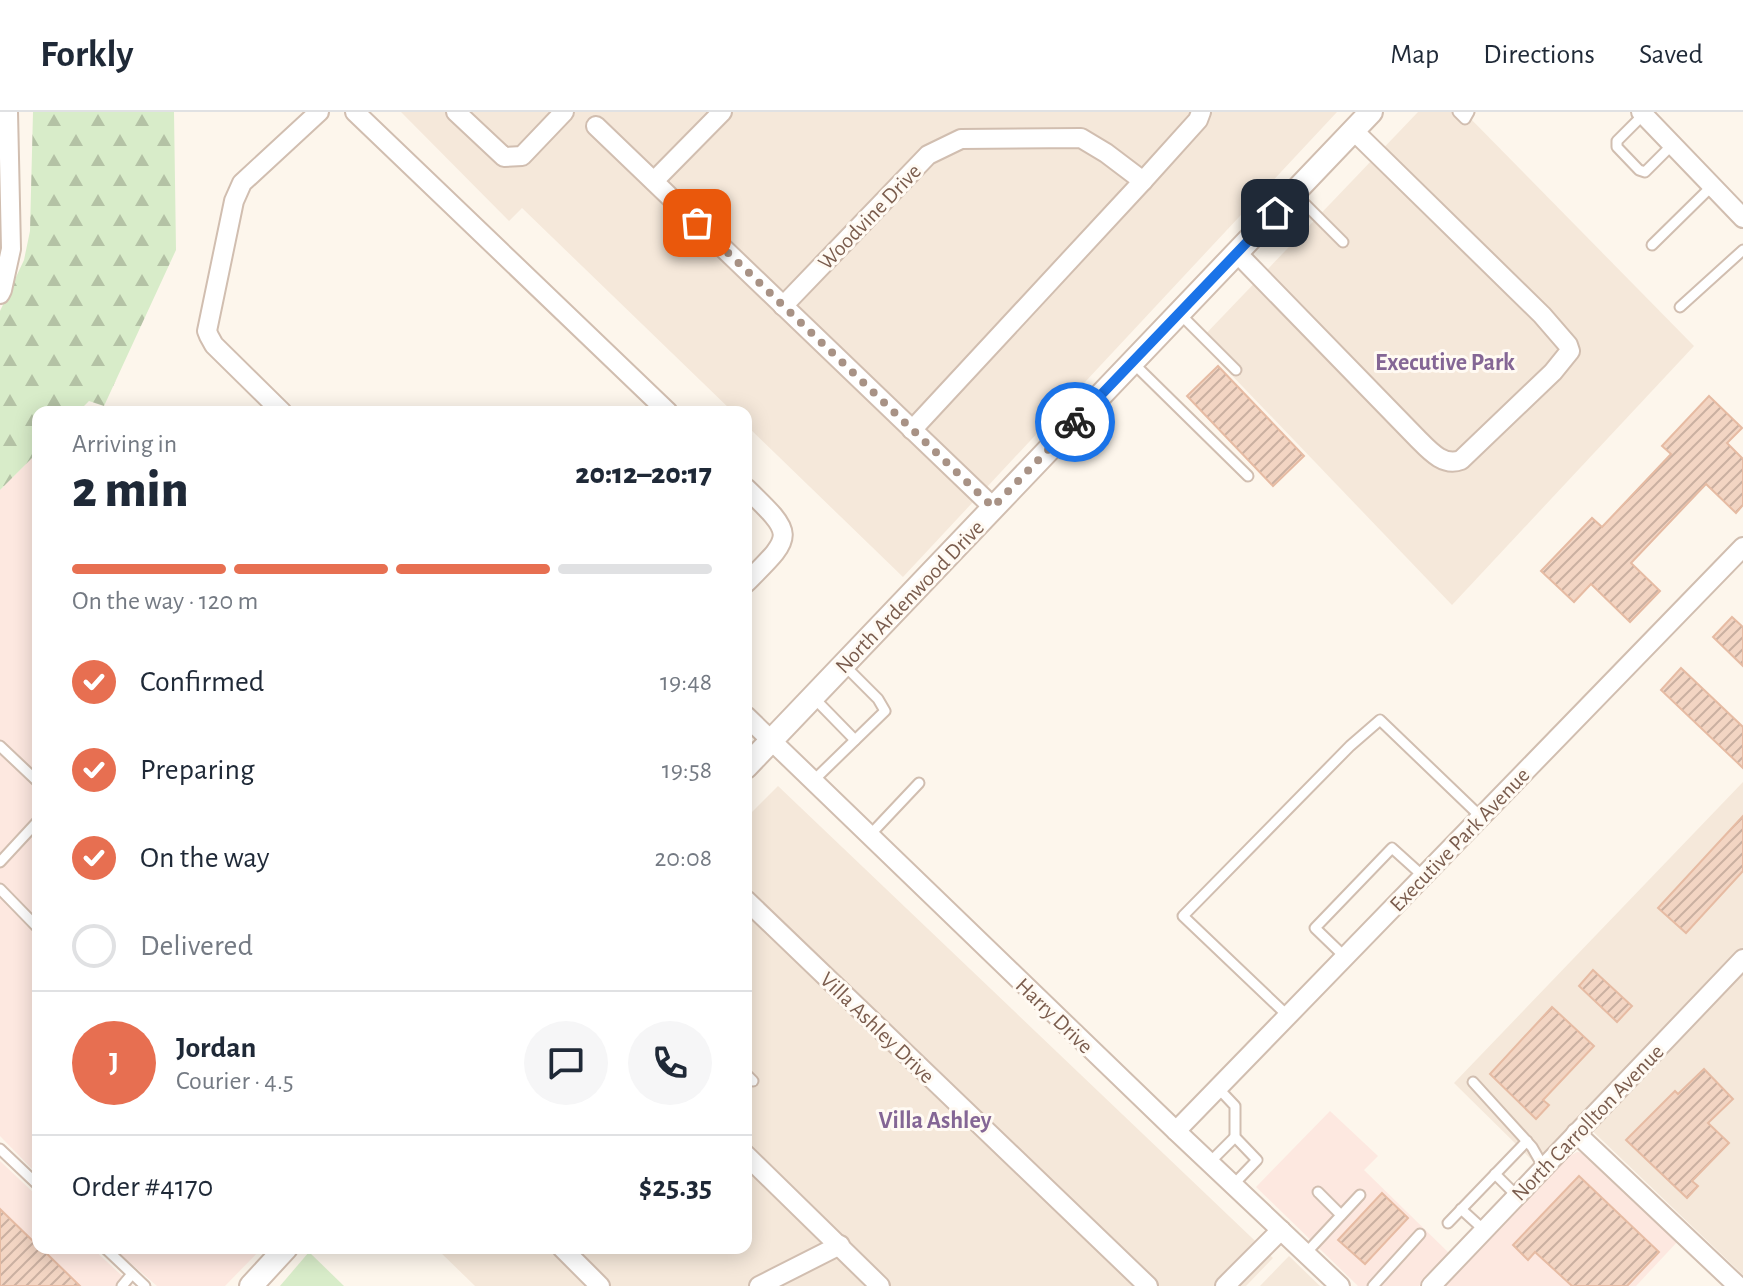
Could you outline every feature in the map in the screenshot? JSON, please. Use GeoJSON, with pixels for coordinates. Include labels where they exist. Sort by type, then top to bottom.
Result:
{"type":"FeatureCollection","features":[{"type":"Feature","properties":{"kind":"street"},"geometry":{"type":"LineString","coordinates":[[0,294],[11,249],[5,194],[8,112]]}},
{"type":"Feature","properties":{"kind":"street"},"geometry":{"type":"LineString","coordinates":[[276,406],[214,345],[207,331],[234,201],[242,183],[319,112]]}},
{"type":"Feature","properties":{"kind":"street"},"geometry":{"type":"LineString","coordinates":[[355,112],[662,406]]}},
{"type":"Feature","properties":{"kind":"street"},"geometry":{"type":"LineString","coordinates":[[456,112],[504,157],[522,156],[564,112]]}},
{"type":"Feature","properties":{"kind":"street"},"geometry":{"type":"LineString","coordinates":[[654,181],[722,112]]}},
{"type":"Feature","properties":{"kind":"street"},"geometry":{"type":"LineString","coordinates":[[912,430],[1143,181],[1198,120],[1201,112]]}},
{"type":"Feature","properties":{"kind":"street","name":"North Ardenwood Drive"},"geometry":{"type":"LineString","coordinates":[[752,761],[1371,112]]}},
{"type":"Feature","properties":{"kind":"street"},"geometry":{"type":"LineString","coordinates":[[1642,113],[1712,186],[1739,207]]}},
{"type":"Feature","properties":{"kind":"street"},"geometry":{"type":"LineString","coordinates":[[596,126],[993,507]]}},
{"type":"Feature","properties":{"kind":"street"},"geometry":{"type":"LineString","coordinates":[[1237,253],[1417,438],[1444,461],[1452,463],[1461,460],[1553,372],[1570,351],[1568,345],[1542,315],[1354,131]]}},
{"type":"Feature","properties":{"kind":"street","name":"Woodvine Drive"},"geometry":{"type":"LineString","coordinates":[[783,306],[928,155],[961,139],[1081,138],[1143,181]]}},
{"type":"Feature","properties":{"kind":"street"},"geometry":{"type":"LineString","coordinates":[[752,494],[774,514],[784,534],[776,553],[752,577]]}},
{"type":"Feature","properties":{"kind":"street","name":"Executive Park Avenue"},"geometry":{"type":"LineString","coordinates":[[1176,1131],[1743,547]]}},
{"type":"Feature","properties":{"kind":"street","name":"Harry Drive"},"geometry":{"type":"LineString","coordinates":[[752,722],[1340,1286]]}},
{"type":"Feature","properties":{"kind":"street","name":"Villa Ashley Drive"},"geometry":{"type":"LineString","coordinates":[[752,906],[1148,1286]]}},
{"type":"Feature","properties":{"kind":"street","name":"North Carrollton Avenue"},"geometry":{"type":"LineString","coordinates":[[1431,1286],[1743,959]]}},
{"type":"Feature","properties":{"kind":"street"},"geometry":{"type":"LineString","coordinates":[[1576,1133],[1738,1286]]}},
{"type":"Feature","properties":{"kind":"street"},"geometry":{"type":"LineString","coordinates":[[752,1161],[880,1286]]}},
{"type":"Feature","properties":{"kind":"street"},"geometry":{"type":"LineString","coordinates":[[1225,1286],[1281,1230]]}},
{"type":"Feature","properties":{"kind":"street"},"geometry":{"type":"LineString","coordinates":[[759,1286],[840,1245]]}},
{"type":"Feature","properties":{"kind":"street"},"geometry":{"type":"LineString","coordinates":[[251,1286],[280,1254]]}},
{"type":"Feature","properties":{"kind":"street"},"geometry":{"type":"LineString","coordinates":[[568,1254],[600,1286]]}},
{"type":"Feature","properties":{"kind":"lane"},"geometry":{"type":"LineString","coordinates":[[1458,112],[1465,119],[1469,112]]}},
{"type":"Feature","properties":{"kind":"lane"},"geometry":{"type":"LineString","coordinates":[[1642,113],[1617,141],[1617,147],[1639,170],[1645,172],[1672,145]]}},
{"type":"Feature","properties":{"kind":"lane"},"geometry":{"type":"LineString","coordinates":[[1652,245],[1712,186]]}},
{"type":"Feature","properties":{"kind":"lane"},"geometry":{"type":"LineString","coordinates":[[1294,193],[1343,242]]}},
{"type":"Feature","properties":{"kind":"lane"},"geometry":{"type":"LineString","coordinates":[[1680,307],[1743,250]]}},
{"type":"Feature","properties":{"kind":"lane"},"geometry":{"type":"LineString","coordinates":[[1179,313],[1236,370]]}},
{"type":"Feature","properties":{"kind":"lane"},"geometry":{"type":"LineString","coordinates":[[1132,362],[1248,476]]}},
{"type":"Feature","properties":{"kind":"lane"},"geometry":{"type":"LineString","coordinates":[[812,782],[885,711],[866,695],[844,665]]}},
{"type":"Feature","properties":{"kind":"lane"},"geometry":{"type":"LineString","coordinates":[[813,697],[840,721],[855,740]]}},
{"type":"Feature","properties":{"kind":"lane"},"geometry":{"type":"LineString","coordinates":[[1288,1016],[1183,916],[1350,746],[1380,720],[1481,817]]}},
{"type":"Feature","properties":{"kind":"lane"},"geometry":{"type":"LineString","coordinates":[[0,746],[32,776]]}},
{"type":"Feature","properties":{"kind":"lane"},"geometry":{"type":"LineString","coordinates":[[869,836],[919,783]]}},
{"type":"Feature","properties":{"kind":"lane"},"geometry":{"type":"LineString","coordinates":[[0,862],[32,827]]}},
{"type":"Feature","properties":{"kind":"lane"},"geometry":{"type":"LineString","coordinates":[[1345,957],[1315,928],[1392,848],[1423,876]]}},
{"type":"Feature","properties":{"kind":"lane"},"geometry":{"type":"LineString","coordinates":[[0,889],[32,922]]}},
{"type":"Feature","properties":{"kind":"lane"},"geometry":{"type":"LineString","coordinates":[[1473,1082],[1527,1141],[1544,1168]]}},
{"type":"Feature","properties":{"kind":"lane"},"geometry":{"type":"LineString","coordinates":[[1218,1088],[1235,1106],[1235,1137],[1257,1160],[1233,1185]]}},
{"type":"Feature","properties":{"kind":"lane"},"geometry":{"type":"LineString","coordinates":[[1209,1163],[1235,1137]]}},
{"type":"Feature","properties":{"kind":"lane"},"geometry":{"type":"LineString","coordinates":[[1448,1223],[1527,1141]]}},
{"type":"Feature","properties":{"kind":"lane"},"geometry":{"type":"LineString","coordinates":[[0,1149],[32,1179]]}},
{"type":"Feature","properties":{"kind":"lane"},"geometry":{"type":"LineString","coordinates":[[1495,1174],[1517,1196]]}},
{"type":"Feature","properties":{"kind":"lane"},"geometry":{"type":"LineString","coordinates":[[1318,1192],[1341,1215]]}},
{"type":"Feature","properties":{"kind":"lane"},"geometry":{"type":"LineString","coordinates":[[1306,1253],[1360,1195]]}},
{"type":"Feature","properties":{"kind":"lane"},"geometry":{"type":"LineString","coordinates":[[1461,1209],[1484,1230]]}},
{"type":"Feature","properties":{"kind":"lane"},"geometry":{"type":"LineString","coordinates":[[1373,1286],[1420,1234]]}},
{"type":"Feature","properties":{"kind":"lane"},"geometry":{"type":"LineString","coordinates":[[111,1254],[145,1286]]}},
{"type":"Feature","properties":{"kind":"lane"},"geometry":{"type":"LineString","coordinates":[[122,1286],[132,1274]]}},
{"type":"Feature","properties":{"kind":"shaded area"},"geometry":{"type":"Polygon","coordinates":[[[401,112],[1337,112],[903,577],[752,431],[752,406],[727,406],[522,208],[509,221],[401,112]]]}},
{"type":"Feature","properties":{"kind":"shaded area"},"geometry":{"type":"Polygon","coordinates":[[[1418,112],[1464,112],[1694,346],[1452,605],[1199,341],[1418,112]]]}},
{"type":"Feature","properties":{"kind":"shaded area"},"geometry":{"type":"Polygon","coordinates":[[[32,458],[32,1169],[0,1136],[0,490],[32,458]]]}},
{"type":"Feature","properties":{"kind":"shaded area"},"geometry":{"type":"Polygon","coordinates":[[[1743,782],[1743,1275],[1580,1119],[1536,1164],[1454,1083],[1743,782]]]}},
{"type":"Feature","properties":{"kind":"shaded area"},"geometry":{"type":"Polygon","coordinates":[[[778,786],[1273,1258],[1246,1286],[475,1286],[442,1254],[752,1254],[752,812],[778,786]]]}},
{"type":"Feature","properties":{"kind":"shaded area"},"geometry":{"type":"Polygon","coordinates":[[[1330,1111],[1378,1156],[1364,1170],[1450,1254],[1419,1286],[1358,1286],[1256,1187],[1330,1111]]]}},
{"type":"Feature","properties":{"kind":"shaded area"},"geometry":{"type":"Polygon","coordinates":[[[1577,1152],[1589,1154],[1679,1240],[1636,1286],[1445,1286],[1568,1157],[1577,1152]]]}},
{"type":"Feature","properties":{"kind":"shaded area"},"geometry":{"type":"Polygon","coordinates":[[[0,1161],[32,1191],[32,1254],[98,1254],[133,1286],[0,1286],[0,1161]]]}},
{"type":"Feature","properties":{"kind":"shaded area"},"geometry":{"type":"Polygon","coordinates":[[[120,1254],[256,1254],[225,1286],[157,1286],[120,1254]]]}},
{"type":"Feature","properties":{"kind":"shaded area"},"geometry":{"type":"Polygon","coordinates":[[[1289,1256],[1320,1286],[1260,1286],[1289,1256]]]}},
{"type":"Feature","properties":{"kind":"green space"},"geometry":{"type":"Polygon","coordinates":[[[33,112],[174,112],[176,250],[104,406],[89,401],[84,406],[32,406],[32,458],[0,490],[0,311],[24,260],[30,231],[33,112]]]}},
{"type":"Feature","properties":{"kind":"green space"},"geometry":{"type":"Polygon","coordinates":[[[307,1254],[311,1254],[344,1286],[280,1286],[307,1254]]]}},
{"type":"Feature","properties":{"kind":"building"},"geometry":{"type":"Polygon","coordinates":[[[1218,366],[1304,456],[1273,486],[1187,396],[1218,366]]]}},
{"type":"Feature","properties":{"kind":"building"},"geometry":{"type":"Polygon","coordinates":[[[1709,396],[1742,428],[1727,443],[1743,459],[1743,505],[1736,513],[1706,484],[1631,563],[1660,591],[1630,622],[1591,584],[1574,602],[1541,571],[1592,518],[1602,527],[1671,454],[1662,446],[1709,396]]]}},
{"type":"Feature","properties":{"kind":"building"},"geometry":{"type":"Polygon","coordinates":[[[1732,617],[1743,627],[1743,666],[1713,637],[1732,617]]]}},
{"type":"Feature","properties":{"kind":"building"},"geometry":{"type":"Polygon","coordinates":[[[1681,668],[1743,727],[1743,768],[1661,690],[1681,668]]]}},
{"type":"Feature","properties":{"kind":"building"},"geometry":{"type":"Polygon","coordinates":[[[1743,816],[1743,871],[1686,933],[1658,908],[1743,816]]]}},
{"type":"Feature","properties":{"kind":"building"},"geometry":{"type":"Polygon","coordinates":[[[1593,970],[1632,1006],[1617,1022],[1579,986],[1593,970]]]}},
{"type":"Feature","properties":{"kind":"building"},"geometry":{"type":"Polygon","coordinates":[[[1552,1007],[1594,1046],[1543,1100],[1549,1105],[1536,1119],[1490,1074],[1552,1007]]]}},
{"type":"Feature","properties":{"kind":"building"},"geometry":{"type":"Polygon","coordinates":[[[1704,1069],[1733,1099],[1708,1123],[1729,1143],[1692,1181],[1698,1186],[1687,1198],[1626,1140],[1675,1091],[1678,1094],[1704,1069]]]}},
{"type":"Feature","properties":{"kind":"building"},"geometry":{"type":"Polygon","coordinates":[[[1579,1176],[1659,1252],[1627,1286],[1572,1286],[1535,1252],[1528,1260],[1513,1245],[1579,1176]]]}},
{"type":"Feature","properties":{"kind":"building"},"geometry":{"type":"Polygon","coordinates":[[[1382,1193],[1408,1218],[1365,1264],[1338,1240],[1382,1193]]]}},
{"type":"Feature","properties":{"kind":"building"},"geometry":{"type":"Polygon","coordinates":[[[0,1209],[32,1240],[32,1254],[47,1254],[80,1286],[0,1286],[0,1209]]]}},
{"type":"Feature","properties":{"kind":"way so far"},"geometry":{"type":"LineString","coordinates":[[697,223],[993,507],[1075,422]]}},
{"type":"Feature","properties":{"kind":"district","name":"Executive Park"},"geometry":{"type":"Point","coordinates":[1445,362]}},
{"type":"Feature","properties":{"kind":"district","name":"Villa Ashley"},"geometry":{"type":"Point","coordinates":[935,1120]}},
{"type":"Feature","properties":{"kind":"route"},"geometry":{"type":"LineString","coordinates":[[1075,422],[1275,213]]}}]}
